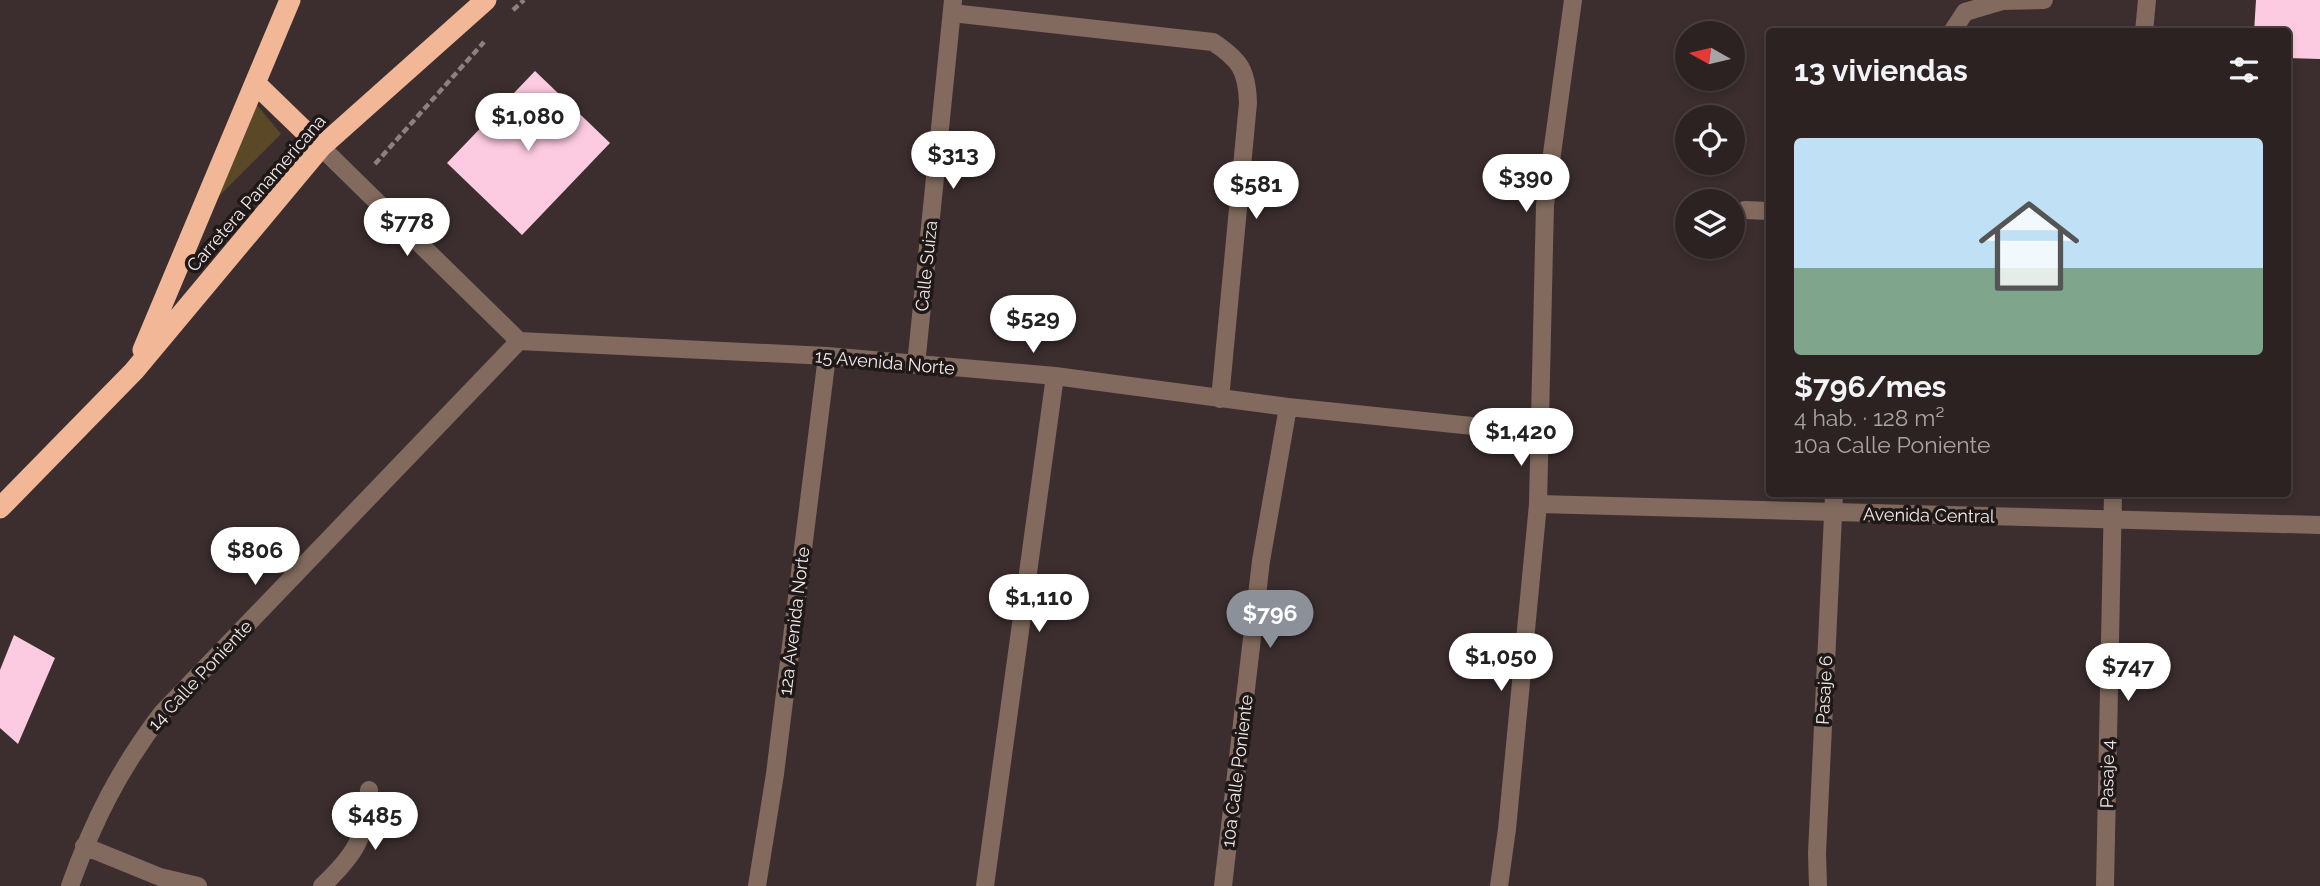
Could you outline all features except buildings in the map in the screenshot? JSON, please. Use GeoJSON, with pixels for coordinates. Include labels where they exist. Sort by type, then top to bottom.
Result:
{"type":"FeatureCollection","features":[{"type":"Feature","properties":{"kind":"highway","name":"Carretera Panamericana"},"geometry":{"type":"LineString","coordinates":[[134,371],[290,0]]}},
{"type":"Feature","properties":{"kind":"highway","name":"Carretera Panamericana"},"geometry":{"type":"LineString","coordinates":[[0,509],[134,371],[321,147],[478,2]]}},
{"type":"Feature","properties":{"kind":"highway"},"geometry":{"type":"LineString","coordinates":[[255,83],[321,147]]}},
{"type":"Feature","properties":{"kind":"street"},"geometry":{"type":"LineString","coordinates":[[1499,886],[1507,829],[1538,504],[1545,205],[1573,0]]}},
{"type":"Feature","properties":{"kind":"street"},"geometry":{"type":"LineString","coordinates":[[1955,28],[1965,12],[2002,1],[2044,0]]}},
{"type":"Feature","properties":{"kind":"street"},"geometry":{"type":"LineString","coordinates":[[2144,28],[2147,0]]}},
{"type":"Feature","properties":{"kind":"street"},"geometry":{"type":"LineString","coordinates":[[952,7],[1213,42],[1233,55],[1247,79],[1248,103],[1220,399]]}},
{"type":"Feature","properties":{"kind":"street","name":"Calle Suiza"},"geometry":{"type":"LineString","coordinates":[[916,365],[952,7]]}},
{"type":"Feature","properties":{"kind":"street"},"geometry":{"type":"LineString","coordinates":[[321,147],[519,341]]}},
{"type":"Feature","properties":{"kind":"street"},"geometry":{"type":"LineString","coordinates":[[1745,210],[1766,211]]}},
{"type":"Feature","properties":{"kind":"street","name":"15 Avenida Norte"},"geometry":{"type":"LineString","coordinates":[[519,341],[827,356],[1055,376],[1288,407],[1541,433]]}},
{"type":"Feature","properties":{"kind":"street","name":"14 Calle Poniente"},"geometry":{"type":"LineString","coordinates":[[70,886],[84,846],[129,757],[162,713],[519,341]]}},
{"type":"Feature","properties":{"kind":"street","name":"12a Avenida Norte"},"geometry":{"type":"LineString","coordinates":[[757,886],[775,774],[827,356]]}},
{"type":"Feature","properties":{"kind":"street"},"geometry":{"type":"LineString","coordinates":[[985,886],[1055,376]]}},
{"type":"Feature","properties":{"kind":"street","name":"10a Calle Poniente"},"geometry":{"type":"LineString","coordinates":[[1223,886],[1261,561],[1288,407]]}},
{"type":"Feature","properties":{"kind":"street","name":"Pasaje 6"},"geometry":{"type":"LineString","coordinates":[[1818,886],[1817,853],[1834,497]]}},
{"type":"Feature","properties":{"kind":"street","name":"Pasaje 4"},"geometry":{"type":"LineString","coordinates":[[2105,886],[2113,497]]}},
{"type":"Feature","properties":{"kind":"street","name":"Avenida Central"},"geometry":{"type":"LineString","coordinates":[[1538,504],[2320,525]]}},
{"type":"Feature","properties":{"kind":"street"},"geometry":{"type":"LineString","coordinates":[[322,886],[350,856],[366,827],[369,790]]}},
{"type":"Feature","properties":{"kind":"street"},"geometry":{"type":"LineString","coordinates":[[84,846],[160,877],[198,886]]}},
{"type":"Feature","properties":{"kind":"path"},"geometry":{"type":"LineString","coordinates":[[506,18],[524,0]]}},
{"type":"Feature","properties":{"kind":"path"},"geometry":{"type":"LineString","coordinates":[[358,183],[487,38]]}},
{"type":"Feature","properties":{"kind":"shaded area"},"geometry":{"type":"Polygon","coordinates":[[[256,104],[281,134],[202,213],[256,104]]]}}]}
